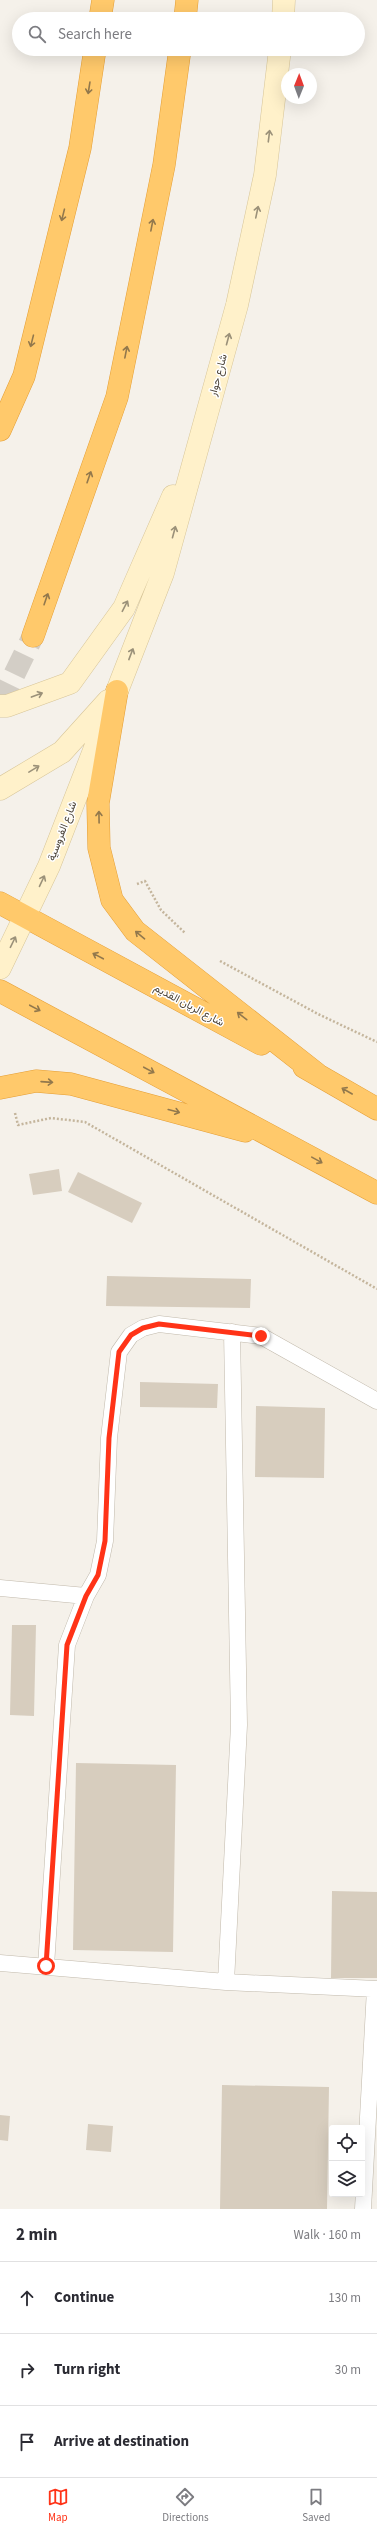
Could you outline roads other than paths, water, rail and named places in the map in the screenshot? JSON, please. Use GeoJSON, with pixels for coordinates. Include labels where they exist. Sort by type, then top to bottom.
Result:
{"type":"FeatureCollection","features":[{"type":"Feature","properties":{"kind":"highway"},"geometry":{"type":"LineString","coordinates":[[101,12],[103,0]]}},
{"type":"Feature","properties":{"kind":"highway"},"geometry":{"type":"LineString","coordinates":[[185,12],[187,0]]}},
{"type":"Feature","properties":{"kind":"highway"},"geometry":{"type":"LineString","coordinates":[[0,430],[24,376],[80,148],[94,56]]}},
{"type":"Feature","properties":{"kind":"highway"},"geometry":{"type":"LineString","coordinates":[[33,636],[117,397],[164,165],[179,56]]}},
{"type":"Feature","properties":{"kind":"highway"},"geometry":{"type":"LineString","coordinates":[[117,691],[98,803],[99,848],[112,900],[135,931],[317,1074]]}},
{"type":"Feature","properties":{"kind":"highway","name":"شارع الريان القديم"},"geometry":{"type":"LineString","coordinates":[[0,903],[317,1074],[377,1109]]}},
{"type":"Feature","properties":{"kind":"highway"},"geometry":{"type":"LineString","coordinates":[[0,991],[283,1141],[377,1193]]}},
{"type":"Feature","properties":{"kind":"highway"},"geometry":{"type":"LineString","coordinates":[[4,1086],[36,1081],[71,1084],[283,1141]]}},
{"type":"Feature","properties":{"kind":"main road"},"geometry":{"type":"LineString","coordinates":[[283,12],[284,0]]}},
{"type":"Feature","properties":{"kind":"main road","name":"شارع حوار"},"geometry":{"type":"LineString","coordinates":[[117,691],[163,573],[237,305],[265,175],[279,56]]}},
{"type":"Feature","properties":{"kind":"main road"},"geometry":{"type":"LineString","coordinates":[[0,706],[7,706],[70,683],[124,608],[205,420]]}},
{"type":"Feature","properties":{"kind":"main road"},"geometry":{"type":"LineString","coordinates":[[0,789],[62,752],[117,691]]}},
{"type":"Feature","properties":{"kind":"main road","name":"شارع الفروسية"},"geometry":{"type":"LineString","coordinates":[[0,968],[49,866],[117,691]]}},
{"type":"Feature","properties":{"kind":"lane"},"geometry":{"type":"LineString","coordinates":[[46,1966],[67,1645],[86,1596],[98,1575],[105,1541],[109,1438],[119,1352],[131,1335],[143,1328],[159,1324],[261,1336],[377,1402]]}},
{"type":"Feature","properties":{"kind":"lane"},"geometry":{"type":"LineString","coordinates":[[226,1982],[239,1725],[232,1332]]}},
{"type":"Feature","properties":{"kind":"lane"},"geometry":{"type":"LineString","coordinates":[[0,1588],[86,1596]]}},
{"type":"Feature","properties":{"kind":"lane"},"geometry":{"type":"LineString","coordinates":[[0,1963],[226,1982],[376,1989],[363,2209]]}},
{"type":"Feature","properties":{"kind":"tunnel"},"geometry":{"type":"LineString","coordinates":[[0,704],[33,636]]}}]}
